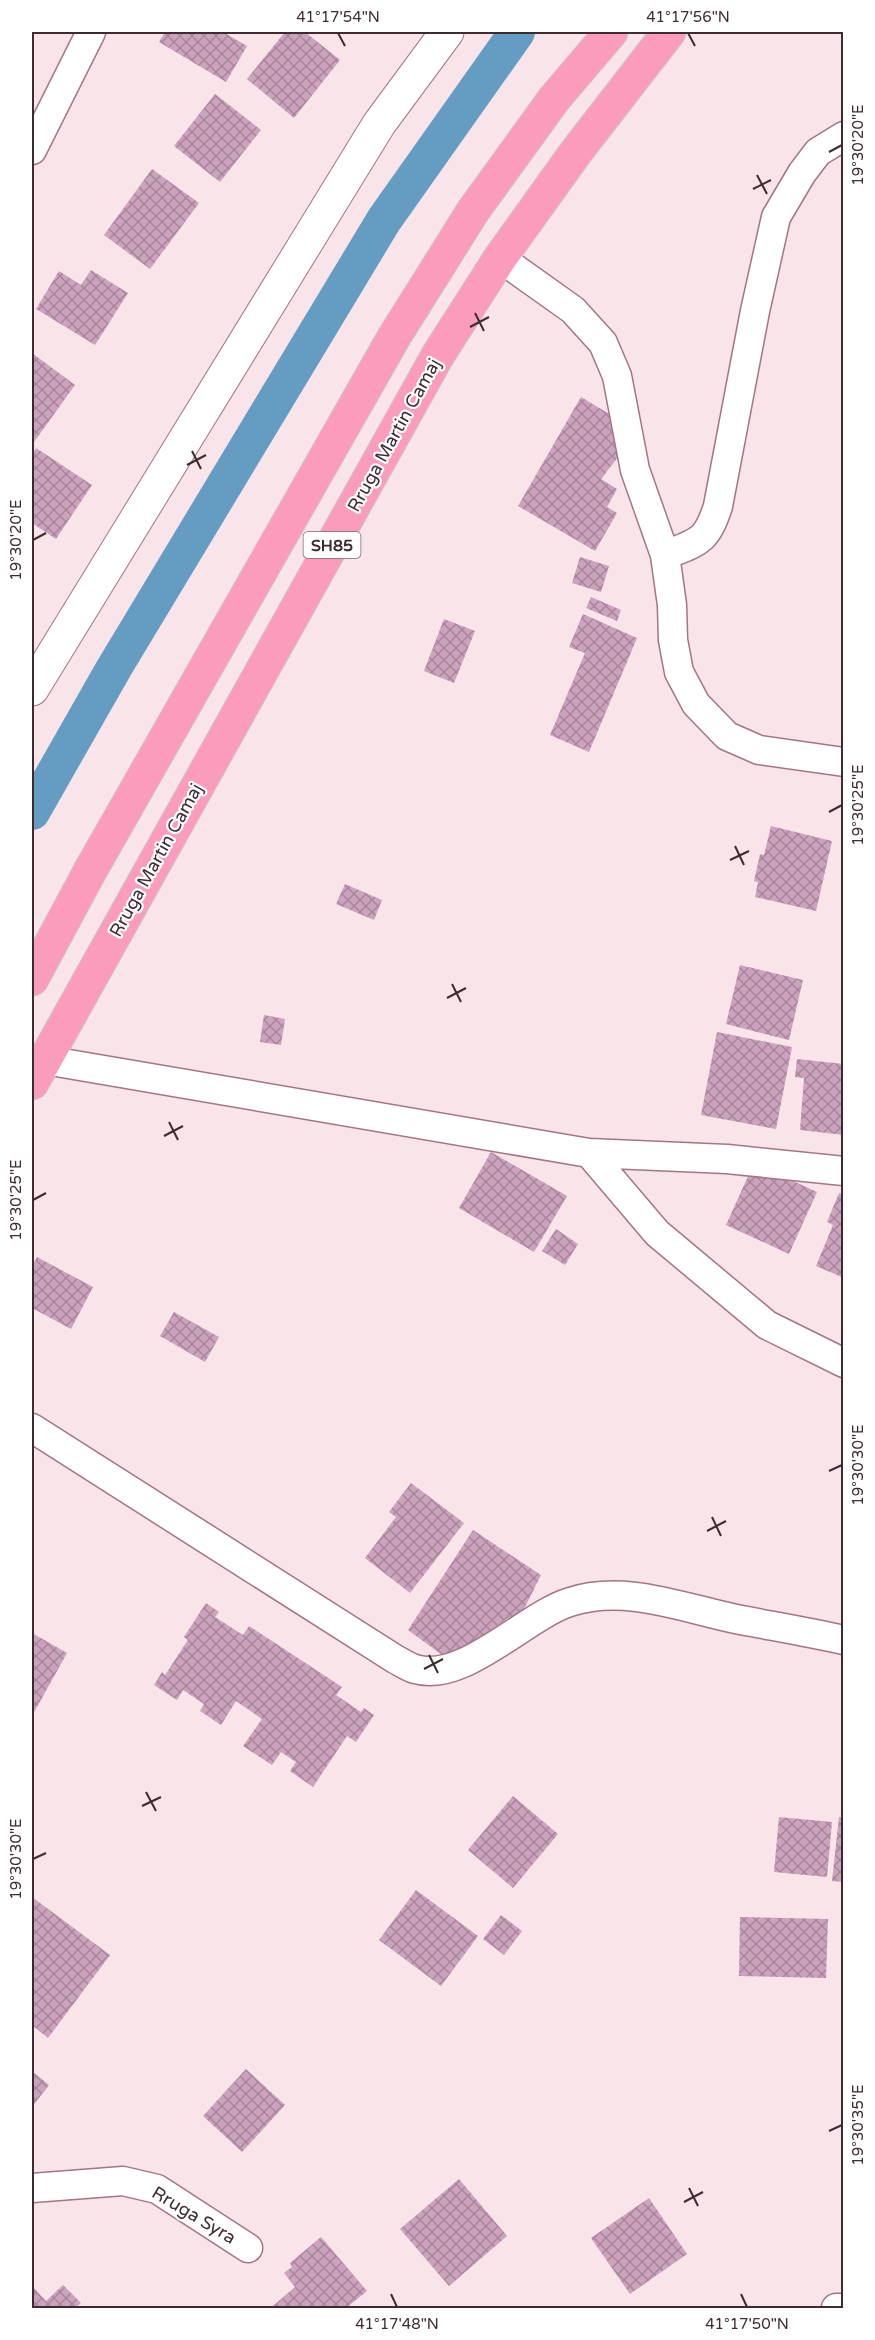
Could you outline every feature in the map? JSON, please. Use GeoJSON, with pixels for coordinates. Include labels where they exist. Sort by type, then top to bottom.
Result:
{"type":"FeatureCollection","features":[{"type":"Feature","properties":{"kind":"highway","name":"SH85"},"geometry":{"type":"LineString","coordinates":[[32,979],[90,871],[394,337],[473,211],[554,99],[611,32]]}},
{"type":"Feature","properties":{"kind":"highway","name":"Rruga Martin Camaj"},"geometry":{"type":"LineString","coordinates":[[38,1071],[438,355],[500,258],[576,152],[669,32]]}},
{"type":"Feature","properties":{"kind":"street"},"geometry":{"type":"LineString","coordinates":[[32,150],[91,32]]}},
{"type":"Feature","properties":{"kind":"street"},"geometry":{"type":"LineString","coordinates":[[32,689],[379,124],[447,32]]}},
{"type":"Feature","properties":{"kind":"street"},"geometry":{"type":"LineString","coordinates":[[665,555],[699,541],[712,527],[776,217],[802,172],[818,152],[843,136]]}},
{"type":"Feature","properties":{"kind":"street"},"geometry":{"type":"LineString","coordinates":[[500,258],[573,310],[603,343],[617,376],[635,470],[665,555],[672,605],[673,640],[680,672],[696,704],[727,736],[759,750],[843,762]]}},
{"type":"Feature","properties":{"kind":"street"},"geometry":{"type":"LineString","coordinates":[[38,1071],[589,1153],[727,1159],[843,1171]]}},
{"type":"Feature","properties":{"kind":"street"},"geometry":{"type":"LineString","coordinates":[[589,1153],[657,1233],[767,1325],[843,1363]]}},
{"type":"Feature","properties":{"kind":"street"},"geometry":{"type":"LineString","coordinates":[[32,1428],[395,1659],[416,1670],[440,1670],[467,1662],[541,1615],[570,1602],[602,1596],[657,1599],[733,1618],[843,1640]]}},
{"type":"Feature","properties":{"kind":"street","name":"Rruga Syra"},"geometry":{"type":"LineString","coordinates":[[32,2188],[123,2181],[157,2189],[249,2248]]}},
{"type":"Feature","properties":{"kind":"street"},"geometry":{"type":"LineString","coordinates":[[836,2308],[843,2308]]}},
{"type":"Feature","properties":{"kind":"building"},"geometry":{"type":"Polygon","coordinates":[[[165,32],[223,32],[247,46],[226,82],[159,42],[165,32]]]}},
{"type":"Feature","properties":{"kind":"building"},"geometry":{"type":"Polygon","coordinates":[[[285,32],[305,32],[340,60],[294,118],[247,79],[285,32]]]}},
{"type":"Feature","properties":{"kind":"building"},"geometry":{"type":"Polygon","coordinates":[[[215,94],[261,130],[220,182],[174,146],[215,94]]]}},
{"type":"Feature","properties":{"kind":"building"},"geometry":{"type":"Polygon","coordinates":[[[152,169],[199,203],[150,269],[104,235],[152,169]]]}},
{"type":"Feature","properties":{"kind":"building"},"geometry":{"type":"Polygon","coordinates":[[[91,270],[128,293],[95,345],[36,309],[59,271],[81,285],[91,270]]]}},
{"type":"Feature","properties":{"kind":"building"},"geometry":{"type":"Polygon","coordinates":[[[32,353],[75,385],[34,442],[32,440],[32,353]]]}},
{"type":"Feature","properties":{"kind":"building"},"geometry":{"type":"Polygon","coordinates":[[[581,397],[611,415],[622,452],[601,479],[617,489],[607,507],[617,513],[595,551],[518,506],[581,397]]]}},
{"type":"Feature","properties":{"kind":"building"},"geometry":{"type":"Polygon","coordinates":[[[36,448],[92,485],[56,539],[32,523],[32,455],[36,448]]]}},
{"type":"Feature","properties":{"kind":"building"},"geometry":{"type":"Polygon","coordinates":[[[580,557],[609,566],[601,592],[572,583],[580,557]]]}},
{"type":"Feature","properties":{"kind":"building"},"geometry":{"type":"Polygon","coordinates":[[[591,597],[621,610],[617,621],[586,608],[591,597]]]}},
{"type":"Feature","properties":{"kind":"building"},"geometry":{"type":"Polygon","coordinates":[[[583,614],[637,638],[589,752],[550,735],[585,653],[569,647],[583,614]]]}},
{"type":"Feature","properties":{"kind":"building"},"geometry":{"type":"Polygon","coordinates":[[[444,619],[475,631],[454,683],[424,671],[444,619]]]}},
{"type":"Feature","properties":{"kind":"building"},"geometry":{"type":"Polygon","coordinates":[[[771,826],[832,841],[816,911],[755,897],[758,882],[754,881],[760,854],[764,855],[771,826]]]}},
{"type":"Feature","properties":{"kind":"building"},"geometry":{"type":"Polygon","coordinates":[[[345,884],[382,900],[374,920],[336,904],[345,884]]]}},
{"type":"Feature","properties":{"kind":"building"},"geometry":{"type":"Polygon","coordinates":[[[740,965],[803,980],[789,1040],[726,1024],[740,965]]]}},
{"type":"Feature","properties":{"kind":"building"},"geometry":{"type":"Polygon","coordinates":[[[264,1015],[285,1019],[281,1045],[260,1042],[264,1015]]]}},
{"type":"Feature","properties":{"kind":"building"},"geometry":{"type":"Polygon","coordinates":[[[717,1032],[792,1047],[776,1129],[701,1115],[717,1032]]]}},
{"type":"Feature","properties":{"kind":"building"},"geometry":{"type":"Polygon","coordinates":[[[797,1059],[844,1064],[844,1135],[800,1130],[804,1078],[795,1077],[797,1059]]]}},
{"type":"Feature","properties":{"kind":"building"},"geometry":{"type":"Polygon","coordinates":[[[491,1152],[567,1196],[534,1252],[459,1208],[491,1152]]]}},
{"type":"Feature","properties":{"kind":"building"},"geometry":{"type":"Polygon","coordinates":[[[754,1163],[817,1192],[789,1254],[726,1225],[754,1163]]]}},
{"type":"Feature","properties":{"kind":"building"},"geometry":{"type":"Polygon","coordinates":[[[839,1193],[844,1195],[844,1278],[816,1266],[833,1225],[827,1222],[839,1193]]]}},
{"type":"Feature","properties":{"kind":"building"},"geometry":{"type":"Polygon","coordinates":[[[556,1229],[578,1244],[565,1265],[542,1251],[556,1229]]]}},
{"type":"Feature","properties":{"kind":"building"},"geometry":{"type":"Polygon","coordinates":[[[37,1257],[93,1287],[71,1329],[32,1308],[32,1267],[37,1257]]]}},
{"type":"Feature","properties":{"kind":"building"},"geometry":{"type":"Polygon","coordinates":[[[174,1312],[219,1337],[205,1362],[160,1336],[174,1312]]]}},
{"type":"Feature","properties":{"kind":"building"},"geometry":{"type":"Polygon","coordinates":[[[411,1483],[464,1523],[410,1593],[365,1558],[396,1517],[389,1512],[411,1483]]]}},
{"type":"Feature","properties":{"kind":"building"},"geometry":{"type":"Polygon","coordinates":[[[473,1530],[541,1575],[521,1615],[508,1618],[449,1660],[408,1630],[473,1530]]]}},
{"type":"Feature","properties":{"kind":"building"},"geometry":{"type":"Polygon","coordinates":[[[206,1603],[219,1612],[215,1617],[243,1635],[249,1626],[342,1687],[336,1695],[361,1712],[364,1708],[374,1715],[356,1742],[347,1736],[313,1787],[290,1771],[296,1762],[281,1752],[272,1765],[243,1746],[262,1719],[236,1701],[221,1725],[200,1711],[204,1704],[183,1690],[177,1700],[154,1685],[162,1672],[165,1675],[188,1640],[184,1637],[206,1603]]]}},
{"type":"Feature","properties":{"kind":"building"},"geometry":{"type":"Polygon","coordinates":[[[32,1633],[67,1653],[32,1716],[32,1633]]]}},
{"type":"Feature","properties":{"kind":"building"},"geometry":{"type":"Polygon","coordinates":[[[513,1796],[558,1834],[513,1888],[468,1850],[513,1796]]]}},
{"type":"Feature","properties":{"kind":"building"},"geometry":{"type":"Polygon","coordinates":[[[779,1817],[832,1822],[827,1877],[774,1872],[779,1817]]]}},
{"type":"Feature","properties":{"kind":"building"},"geometry":{"type":"Polygon","coordinates":[[[839,1817],[844,1818],[844,1882],[832,1881],[839,1817]]]}},
{"type":"Feature","properties":{"kind":"building"},"geometry":{"type":"Polygon","coordinates":[[[416,1890],[478,1936],[441,1986],[379,1940],[416,1890]]]}},
{"type":"Feature","properties":{"kind":"building"},"geometry":{"type":"Polygon","coordinates":[[[32,1897],[110,1955],[48,2038],[32,2025],[32,1897]]]}},
{"type":"Feature","properties":{"kind":"building"},"geometry":{"type":"Polygon","coordinates":[[[501,1915],[522,1931],[504,1955],[483,1939],[501,1915]]]}},
{"type":"Feature","properties":{"kind":"building"},"geometry":{"type":"Polygon","coordinates":[[[740,1917],[828,1919],[826,1978],[739,1976],[740,1917]]]}},
{"type":"Feature","properties":{"kind":"building"},"geometry":{"type":"Polygon","coordinates":[[[246,2069],[285,2105],[242,2152],[203,2116],[246,2069]]]}},
{"type":"Feature","properties":{"kind":"building"},"geometry":{"type":"Polygon","coordinates":[[[32,2071],[49,2085],[32,2107],[32,2071]]]}},
{"type":"Feature","properties":{"kind":"building"},"geometry":{"type":"Polygon","coordinates":[[[459,2179],[507,2236],[449,2286],[400,2229],[459,2179]]]}},
{"type":"Feature","properties":{"kind":"building"},"geometry":{"type":"Polygon","coordinates":[[[649,2198],[687,2254],[630,2294],[591,2238],[649,2198]]]}},
{"type":"Feature","properties":{"kind":"building"},"geometry":{"type":"Polygon","coordinates":[[[321,2237],[367,2291],[346,2308],[274,2308],[273,2306],[295,2287],[284,2273],[292,2267],[290,2263],[321,2237]]]}},
{"type":"Feature","properties":{"kind":"building"},"geometry":{"type":"Polygon","coordinates":[[[63,2285],[81,2303],[75,2308],[32,2308],[32,2286],[46,2301],[63,2285]]]}},
{"type":"Feature","properties":{"kind":"waterway"},"geometry":{"type":"LineString","coordinates":[[32,812],[114,668],[384,220],[517,32]]}}]}
